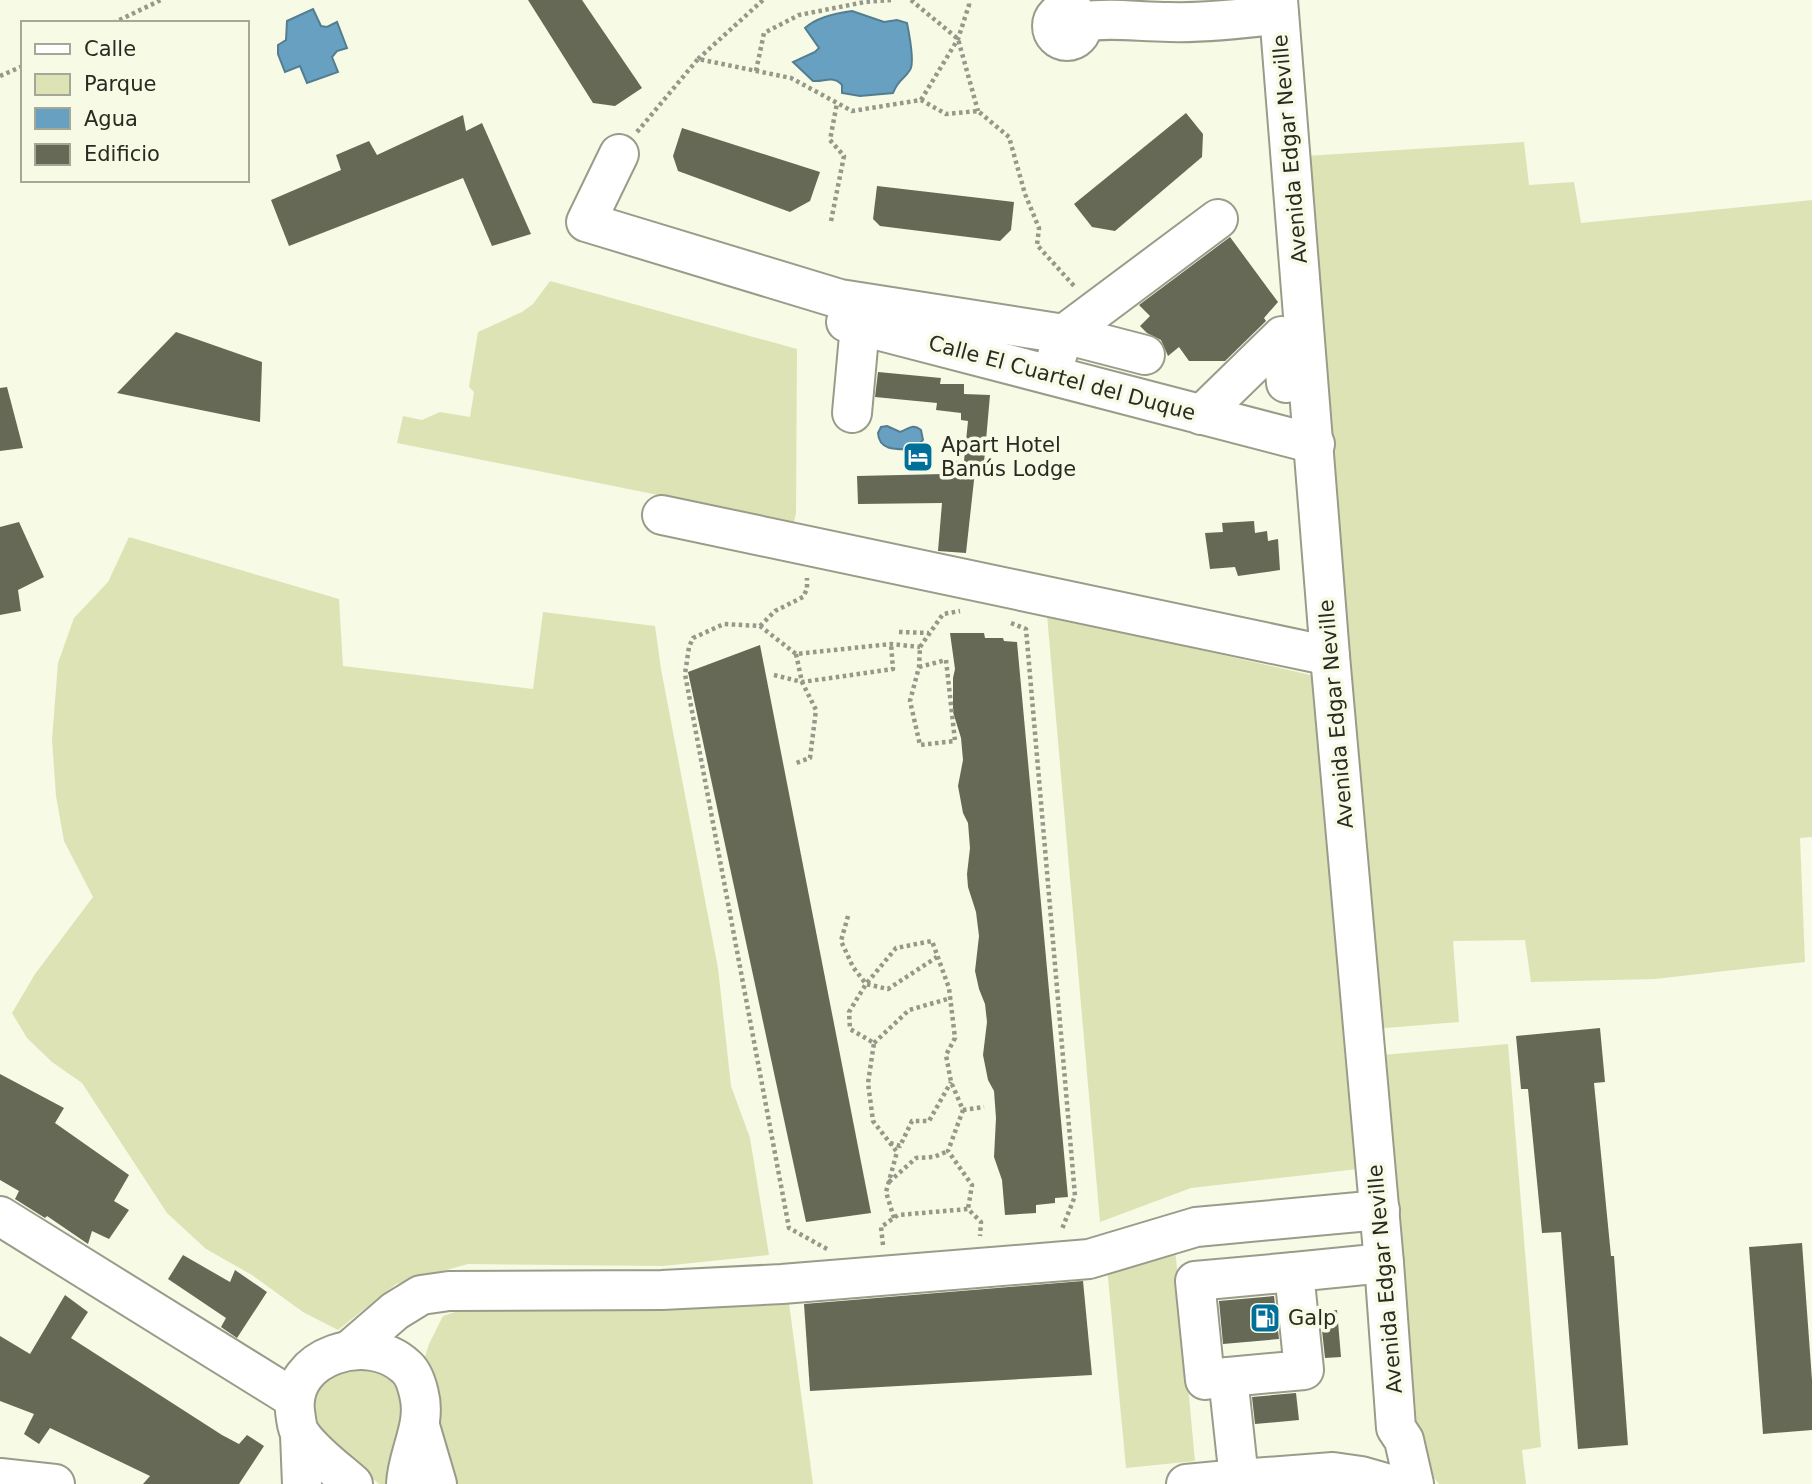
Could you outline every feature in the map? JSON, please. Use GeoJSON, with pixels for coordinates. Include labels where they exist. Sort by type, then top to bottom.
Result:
{"type":"FeatureCollection","features":[{"type":"Feature","properties":{"kind":"street"},"geometry":{"type":"LineString","coordinates":[[1081,22],[1104,18],[1169,22],[1212,21],[1278,7]]}},
{"type":"Feature","properties":{"kind":"street","name":"Avenida Edgar Neville"},"geometry":{"type":"LineString","coordinates":[[1278,7],[1330,656],[1380,1210],[1396,1429],[1404,1440],[1414,1484]]}},
{"type":"Feature","properties":{"kind":"street"},"geometry":{"type":"LineString","coordinates":[[619,154],[586,222],[841,299],[1064,334],[1144,355]]}},
{"type":"Feature","properties":{"kind":"street"},"geometry":{"type":"LineString","coordinates":[[1051,375],[1064,334],[1218,219]]}},
{"type":"Feature","properties":{"kind":"street","name":"Calle El Cuartel del Duque"},"geometry":{"type":"LineString","coordinates":[[809,312],[1051,375],[1212,405],[1315,444]]}},
{"type":"Feature","properties":{"kind":"street"},"geometry":{"type":"LineString","coordinates":[[852,413],[860,326]]}},
{"type":"Feature","properties":{"kind":"street"},"geometry":{"type":"LineString","coordinates":[[662,515],[1330,656]]}},
{"type":"Feature","properties":{"kind":"street"},"geometry":{"type":"LineString","coordinates":[[351,1349],[412,1301],[421,1296],[449,1291],[662,1290],[782,1284],[1089,1259],[1196,1227],[1380,1210]]}},
{"type":"Feature","properties":{"kind":"street"},"geometry":{"type":"LineString","coordinates":[[0,1216],[293,1398]]}},
{"type":"Feature","properties":{"kind":"street"},"geometry":{"type":"LineString","coordinates":[[1294,1272],[1304,1370],[1205,1380],[1195,1281],[1384,1263]]}},
{"type":"Feature","properties":{"kind":"street"},"geometry":{"type":"LineString","coordinates":[[406,1366],[408,1345],[414,1327],[425,1311],[449,1291]]}},
{"type":"Feature","properties":{"kind":"street"},"geometry":{"type":"LineString","coordinates":[[302,1484],[300,1435],[293,1398],[302,1380],[315,1365],[332,1354],[351,1349],[386,1354],[406,1366],[413,1376],[420,1396],[419,1422],[407,1484]]}},
{"type":"Feature","properties":{"kind":"street"},"geometry":{"type":"LineString","coordinates":[[1228,1377],[1238,1482]]}},
{"type":"Feature","properties":{"kind":"street"},"geometry":{"type":"LineString","coordinates":[[419,1422],[437,1484]]}},
{"type":"Feature","properties":{"kind":"street"},"geometry":{"type":"LineString","coordinates":[[1186,1484],[1238,1482],[1333,1472],[1358,1464],[1380,1451],[1396,1429]]}},
{"type":"Feature","properties":{"kind":"street"},"geometry":{"type":"LineString","coordinates":[[300,1435],[353,1484]]}},
{"type":"Feature","properties":{"kind":"street"},"geometry":{"type":"LineString","coordinates":[[1333,1472],[1389,1484]]}},
{"type":"Feature","properties":{"kind":"street"},"geometry":{"type":"LineString","coordinates":[[0,1478],[55,1484]]}},
{"type":"Feature","properties":{"kind":"path"},"geometry":{"type":"LineString","coordinates":[[117,21],[160,0]]}},
{"type":"Feature","properties":{"kind":"path"},"geometry":{"type":"LineString","coordinates":[[619,154],[698,59],[763,0]]}},
{"type":"Feature","properties":{"kind":"path"},"geometry":{"type":"LineString","coordinates":[[756,71],[764,33],[799,15],[866,2],[892,0]]}},
{"type":"Feature","properties":{"kind":"path"},"geometry":{"type":"LineString","coordinates":[[911,0],[958,39],[978,111],[1009,137],[1025,194],[1039,228],[1037,245],[1097,311]]}},
{"type":"Feature","properties":{"kind":"path"},"geometry":{"type":"LineString","coordinates":[[920,100],[958,39],[970,5],[969,0]]}},
{"type":"Feature","properties":{"kind":"path"},"geometry":{"type":"LineString","coordinates":[[698,59],[791,78],[852,111],[920,100],[946,114],[978,111]]}},
{"type":"Feature","properties":{"kind":"path"},"geometry":{"type":"LineString","coordinates":[[0,76],[21,67]]}},
{"type":"Feature","properties":{"kind":"path"},"geometry":{"type":"LineString","coordinates":[[831,221],[844,156],[830,140],[837,103]]}},
{"type":"Feature","properties":{"kind":"path"},"geometry":{"type":"LineString","coordinates":[[760,626],[775,611],[803,597],[807,589],[807,545]]}},
{"type":"Feature","properties":{"kind":"path"},"geometry":{"type":"LineString","coordinates":[[919,667],[946,660],[955,741],[920,745],[910,701],[919,667],[920,647],[943,614],[963,611]]}},
{"type":"Feature","properties":{"kind":"path"},"geometry":{"type":"LineString","coordinates":[[1005,621],[1026,629],[1074,1196],[1062,1230]]}},
{"type":"Feature","properties":{"kind":"path"},"geometry":{"type":"LineString","coordinates":[[796,763],[810,758],[816,710],[802,682],[796,654],[760,626],[724,624],[693,638],[685,674],[789,1228],[830,1250]]}},
{"type":"Feature","properties":{"kind":"path"},"geometry":{"type":"LineString","coordinates":[[900,632],[930,633]]}},
{"type":"Feature","properties":{"kind":"path"},"geometry":{"type":"LineString","coordinates":[[796,654],[891,644],[920,647]]}},
{"type":"Feature","properties":{"kind":"path"},"geometry":{"type":"LineString","coordinates":[[774,675],[802,682],[894,669],[891,644]]}},
{"type":"Feature","properties":{"kind":"path"},"geometry":{"type":"LineString","coordinates":[[848,916],[841,941],[853,967],[866,984],[888,989],[937,957]]}},
{"type":"Feature","properties":{"kind":"path"},"geometry":{"type":"LineString","coordinates":[[874,1044],[850,1029],[849,1013],[866,984],[896,948],[932,941],[944,970],[951,998],[956,1038],[946,1055],[951,1082],[963,1110],[948,1151],[934,1157],[916,1158],[889,1182]]}},
{"type":"Feature","properties":{"kind":"path"},"geometry":{"type":"LineString","coordinates":[[894,1218],[886,1192],[897,1153],[873,1121],[868,1083],[874,1044],[909,1010],[951,998]]}},
{"type":"Feature","properties":{"kind":"path"},"geometry":{"type":"LineString","coordinates":[[890,1143],[901,1146],[912,1122],[929,1121],[951,1082]]}},
{"type":"Feature","properties":{"kind":"path"},"geometry":{"type":"LineString","coordinates":[[963,1110],[984,1107]]}},
{"type":"Feature","properties":{"kind":"path"},"geometry":{"type":"LineString","coordinates":[[948,1151],[972,1185],[968,1209]]}},
{"type":"Feature","properties":{"kind":"path"},"geometry":{"type":"LineString","coordinates":[[870,1247],[883,1246],[881,1227],[898,1215],[968,1209],[981,1222],[980,1237],[993,1236]]}},
{"type":"Feature","properties":{"kind":"green space"},"geometry":{"type":"Polygon","coordinates":[[[1524,142],[1529,185],[1574,182],[1581,223],[1812,200],[1812,837],[1800,838],[1805,962],[1655,979],[1531,982],[1525,940],[1453,941],[1459,1022],[1373,1029],[1306,156],[1524,142]]]}},
{"type":"Feature","properties":{"kind":"green space"},"geometry":{"type":"Polygon","coordinates":[[[550,281],[797,349],[794,522],[397,443],[403,416],[422,420],[440,412],[470,417],[474,392],[469,387],[478,332],[522,312],[533,304],[550,281]]]}},
{"type":"Feature","properties":{"kind":"green space"},"geometry":{"type":"Polygon","coordinates":[[[129,537],[339,599],[343,666],[533,689],[543,612],[655,626],[718,968],[731,1086],[750,1138],[769,1255],[663,1266],[468,1264],[396,1284],[338,1330],[303,1312],[252,1275],[206,1249],[167,1213],[82,1083],[52,1062],[27,1038],[12,1013],[35,974],[93,897],[64,841],[56,796],[52,740],[58,663],[74,618],[108,582],[129,537]]]}},
{"type":"Feature","properties":{"kind":"green space"},"geometry":{"type":"Polygon","coordinates":[[[1047,615],[1328,679],[1367,1168],[1191,1188],[1100,1222],[1047,615]]]}},
{"type":"Feature","properties":{"kind":"green space"},"geometry":{"type":"Polygon","coordinates":[[[1508,1044],[1541,1447],[1522,1450],[1526,1484],[1439,1484],[1424,1465],[1413,1432],[1382,1055],[1508,1044]]]}},
{"type":"Feature","properties":{"kind":"green space"},"geometry":{"type":"Polygon","coordinates":[[[1175,1248],[1195,1461],[1126,1468],[1107,1267],[1175,1248]]]}},
{"type":"Feature","properties":{"kind":"green space"},"geometry":{"type":"Polygon","coordinates":[[[789,1303],[813,1484],[456,1484],[447,1464],[422,1366],[443,1316],[470,1307],[566,1310],[789,1303]]]}},
{"type":"Feature","properties":{"kind":"green space"},"geometry":{"type":"Polygon","coordinates":[[[367,1363],[398,1384],[405,1405],[389,1484],[379,1484],[317,1430],[312,1412],[315,1395],[326,1375],[367,1363]]]}},
{"type":"Feature","properties":{"kind":"water"},"geometry":{"type":"Polygon","coordinates":[[[313,9],[321,26],[327,27],[337,22],[347,48],[337,51],[332,57],[338,72],[307,83],[300,66],[285,72],[278,54],[278,45],[286,40],[287,21],[313,9]]]}},
{"type":"Feature","properties":{"kind":"water"},"geometry":{"type":"Polygon","coordinates":[[[852,11],[884,22],[897,20],[907,23],[911,66],[893,93],[860,96],[842,93],[842,85],[839,82],[813,81],[793,62],[819,48],[805,28],[821,18],[852,11]]]}},
{"type":"Feature","properties":{"kind":"water"},"geometry":{"type":"Polygon","coordinates":[[[887,426],[900,432],[911,427],[918,428],[923,440],[914,449],[886,446],[882,444],[878,433],[881,427],[887,426]]]}},
{"type":"Feature","properties":{"kind":"building"},"geometry":{"type":"Polygon","coordinates":[[[528,0],[582,0],[642,88],[615,106],[593,103],[528,0]]]}},
{"type":"Feature","properties":{"kind":"building"},"geometry":{"type":"Polygon","coordinates":[[[1186,113],[1203,134],[1202,157],[1115,231],[1092,227],[1074,204],[1186,113]]]}},
{"type":"Feature","properties":{"kind":"building"},"geometry":{"type":"Polygon","coordinates":[[[463,115],[466,131],[482,123],[531,234],[492,246],[463,178],[289,246],[271,200],[341,170],[336,155],[369,141],[377,155],[463,115]]]}},
{"type":"Feature","properties":{"kind":"building"},"geometry":{"type":"Polygon","coordinates":[[[682,128],[820,172],[810,201],[790,212],[678,171],[673,156],[682,128]]]}},
{"type":"Feature","properties":{"kind":"building"},"geometry":{"type":"Polygon","coordinates":[[[877,186],[1014,202],[1011,230],[1000,241],[880,226],[873,219],[877,186]]]}},
{"type":"Feature","properties":{"kind":"building"},"geometry":{"type":"Polygon","coordinates":[[[1230,237],[1278,302],[1264,318],[1266,321],[1225,361],[1189,361],[1179,347],[1168,356],[1161,340],[1140,326],[1150,316],[1139,305],[1230,237]]]}},
{"type":"Feature","properties":{"kind":"building"},"geometry":{"type":"Polygon","coordinates":[[[176,332],[262,362],[260,422],[117,393],[176,332]]]}},
{"type":"Feature","properties":{"kind":"building"},"geometry":{"type":"Polygon","coordinates":[[[878,372],[941,378],[940,384],[964,384],[964,394],[990,395],[984,463],[976,462],[966,553],[938,551],[942,503],[858,504],[857,476],[944,474],[945,461],[964,461],[968,421],[961,420],[961,413],[936,410],[937,403],[875,397],[878,372]]]}},
{"type":"Feature","properties":{"kind":"building"},"geometry":{"type":"Polygon","coordinates":[[[7,387],[23,448],[0,451],[0,388],[7,387]]]}},
{"type":"Feature","properties":{"kind":"building"},"geometry":{"type":"Polygon","coordinates":[[[1254,521],[1255,533],[1267,531],[1268,541],[1278,539],[1280,570],[1238,576],[1235,567],[1210,569],[1205,533],[1223,532],[1222,523],[1254,521]]]}},
{"type":"Feature","properties":{"kind":"building"},"geometry":{"type":"Polygon","coordinates":[[[19,522],[44,577],[18,590],[21,611],[0,615],[0,527],[19,522]]]}},
{"type":"Feature","properties":{"kind":"building"},"geometry":{"type":"Polygon","coordinates":[[[950,633],[984,633],[985,638],[1003,638],[1004,641],[1017,642],[1068,1197],[1055,1198],[1055,1203],[1036,1205],[1036,1213],[1005,1215],[1002,1180],[994,1157],[994,1091],[988,1080],[983,1055],[987,1022],[985,1004],[975,971],[979,936],[976,912],[968,887],[968,823],[963,813],[958,786],[963,760],[961,738],[953,712],[955,669],[950,633]]]}},
{"type":"Feature","properties":{"kind":"building"},"geometry":{"type":"Polygon","coordinates":[[[760,645],[871,1213],[806,1222],[688,672],[760,645]]]}},
{"type":"Feature","properties":{"kind":"building"},"geometry":{"type":"Polygon","coordinates":[[[1600,1028],[1605,1082],[1594,1083],[1611,1256],[1614,1256],[1628,1445],[1578,1449],[1561,1232],[1542,1233],[1528,1089],[1521,1089],[1516,1036],[1600,1028]]]}},
{"type":"Feature","properties":{"kind":"building"},"geometry":{"type":"Polygon","coordinates":[[[0,1074],[64,1108],[55,1123],[129,1175],[114,1201],[129,1210],[109,1239],[92,1231],[88,1244],[47,1216],[45,1218],[15,1199],[19,1191],[0,1180],[0,1074]]]}},
{"type":"Feature","properties":{"kind":"building"},"geometry":{"type":"Polygon","coordinates":[[[1802,1243],[1812,1380],[1812,1430],[1763,1434],[1749,1247],[1802,1243]]]}},
{"type":"Feature","properties":{"kind":"building"},"geometry":{"type":"Polygon","coordinates":[[[183,1255],[230,1282],[235,1270],[267,1292],[237,1338],[221,1327],[226,1318],[168,1279],[183,1255]]]}},
{"type":"Feature","properties":{"kind":"building"},"geometry":{"type":"Polygon","coordinates":[[[1083,1281],[1092,1375],[810,1391],[804,1304],[1083,1281]]]}},
{"type":"Feature","properties":{"kind":"building"},"geometry":{"type":"Polygon","coordinates":[[[65,1295],[88,1312],[71,1338],[222,1435],[239,1444],[247,1435],[264,1446],[239,1484],[143,1484],[150,1476],[50,1428],[39,1444],[24,1434],[34,1414],[0,1401],[0,1336],[30,1354],[65,1295]]]}},
{"type":"Feature","properties":{"kind":"building"},"geometry":{"type":"Polygon","coordinates":[[[1274,1296],[1279,1339],[1223,1344],[1219,1301],[1274,1296]]]}},
{"type":"Feature","properties":{"kind":"building"},"geometry":{"type":"Polygon","coordinates":[[[1337,1310],[1341,1357],[1325,1358],[1320,1312],[1337,1310]]]}},
{"type":"Feature","properties":{"kind":"building"},"geometry":{"type":"Polygon","coordinates":[[[1296,1393],[1299,1420],[1255,1424],[1252,1397],[1296,1393]]]}},
{"type":"Feature","properties":{"kind":"place","name":"Apart Hotel Banús Lodge"},"geometry":{"type":"Point","coordinates":[918,457]}},
{"type":"Feature","properties":{"kind":"place","name":"Galp"},"geometry":{"type":"Point","coordinates":[1265,1318]}}]}
